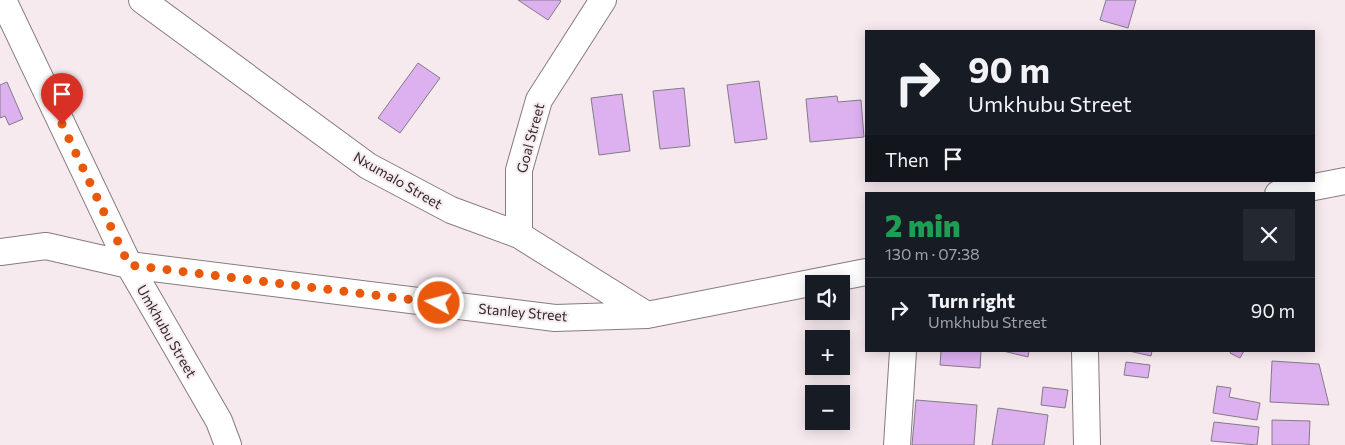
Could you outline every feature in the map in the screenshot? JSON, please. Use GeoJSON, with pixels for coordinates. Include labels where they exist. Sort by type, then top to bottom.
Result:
{"type":"FeatureCollection","features":[{"type":"Feature","properties":{"kind":"street","name":"Umkhubu Street"},"geometry":{"type":"LineString","coordinates":[[3,0],[129,265],[219,421],[228,445]]}},
{"type":"Feature","properties":{"kind":"street","name":"Nxumalo Street"},"geometry":{"type":"LineString","coordinates":[[142,0],[368,166],[451,210],[519,235],[647,315]]}},
{"type":"Feature","properties":{"kind":"street","name":"Goal Street"},"geometry":{"type":"LineString","coordinates":[[519,235],[519,170],[539,100],[603,0]]}},
{"type":"Feature","properties":{"kind":"street"},"geometry":{"type":"LineString","coordinates":[[1289,192],[1345,182]]}},
{"type":"Feature","properties":{"kind":"street","name":"Stanley Street"},"geometry":{"type":"LineString","coordinates":[[0,252],[46,246],[129,265],[555,318],[647,315],[865,272]]}},
{"type":"Feature","properties":{"kind":"street"},"geometry":{"type":"LineString","coordinates":[[897,445],[904,352]]}},
{"type":"Feature","properties":{"kind":"street"},"geometry":{"type":"LineString","coordinates":[[1086,352],[1087,445]]}},
{"type":"Feature","properties":{"kind":"building"},"geometry":{"type":"Polygon","coordinates":[[[518,0],[559,0],[561,1],[548,20],[518,0]]]}},
{"type":"Feature","properties":{"kind":"building"},"geometry":{"type":"Polygon","coordinates":[[[1106,0],[1136,0],[1128,28],[1100,20],[1106,0]]]}},
{"type":"Feature","properties":{"kind":"building"},"geometry":{"type":"Polygon","coordinates":[[[418,63],[440,78],[400,133],[378,118],[418,63]]]}},
{"type":"Feature","properties":{"kind":"building"},"geometry":{"type":"Polygon","coordinates":[[[759,81],[767,139],[735,143],[727,85],[759,81]]]}},
{"type":"Feature","properties":{"kind":"building"},"geometry":{"type":"Polygon","coordinates":[[[7,82],[23,119],[9,125],[5,116],[0,118],[0,85],[7,82]]]}},
{"type":"Feature","properties":{"kind":"building"},"geometry":{"type":"Polygon","coordinates":[[[684,88],[690,146],[660,149],[653,91],[684,88]]]}},
{"type":"Feature","properties":{"kind":"building"},"geometry":{"type":"Polygon","coordinates":[[[622,94],[630,151],[599,155],[591,98],[622,94]]]}},
{"type":"Feature","properties":{"kind":"building"},"geometry":{"type":"Polygon","coordinates":[[[837,96],[838,102],[861,100],[864,137],[810,142],[806,99],[837,96]]]}},
{"type":"Feature","properties":{"kind":"building"},"geometry":{"type":"Polygon","coordinates":[[[941,352],[981,352],[980,368],[940,365],[941,352]]]}},
{"type":"Feature","properties":{"kind":"building"},"geometry":{"type":"Polygon","coordinates":[[[1007,352],[1029,352],[1028,357],[1007,352]]]}},
{"type":"Feature","properties":{"kind":"building"},"geometry":{"type":"Polygon","coordinates":[[[1133,352],[1152,352],[1151,356],[1133,352]]]}},
{"type":"Feature","properties":{"kind":"building"},"geometry":{"type":"Polygon","coordinates":[[[1230,352],[1243,352],[1240,358],[1230,352]]]}},
{"type":"Feature","properties":{"kind":"building"},"geometry":{"type":"Polygon","coordinates":[[[1272,361],[1319,364],[1329,405],[1270,402],[1272,361]]]}},
{"type":"Feature","properties":{"kind":"building"},"geometry":{"type":"Polygon","coordinates":[[[1126,362],[1150,365],[1148,378],[1124,375],[1126,362]]]}},
{"type":"Feature","properties":{"kind":"building"},"geometry":{"type":"Polygon","coordinates":[[[1217,386],[1231,388],[1229,397],[1260,403],[1257,420],[1213,413],[1217,386]]]}},
{"type":"Feature","properties":{"kind":"building"},"geometry":{"type":"Polygon","coordinates":[[[1043,387],[1068,390],[1065,408],[1041,405],[1043,387]]]}},
{"type":"Feature","properties":{"kind":"building"},"geometry":{"type":"Polygon","coordinates":[[[916,400],[977,405],[974,445],[912,445],[916,400]]]}},
{"type":"Feature","properties":{"kind":"building"},"geometry":{"type":"Polygon","coordinates":[[[998,408],[1048,415],[1044,445],[992,445],[998,408]]]}},
{"type":"Feature","properties":{"kind":"building"},"geometry":{"type":"Polygon","coordinates":[[[1272,420],[1310,421],[1309,445],[1272,445],[1272,420]]]}},
{"type":"Feature","properties":{"kind":"building"},"geometry":{"type":"Polygon","coordinates":[[[1214,422],[1259,427],[1257,445],[1211,441],[1214,422]]]}},
{"type":"Feature","properties":{"kind":"route"},"geometry":{"type":"LineString","coordinates":[[62,124],[129,265],[439,303]]}}]}
